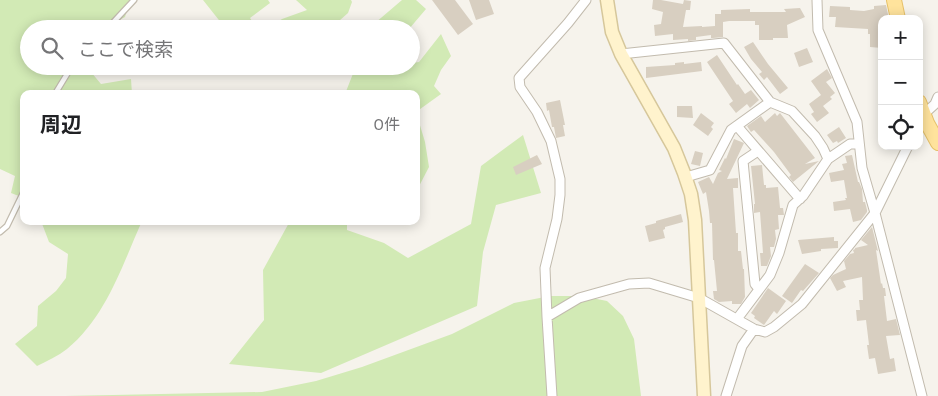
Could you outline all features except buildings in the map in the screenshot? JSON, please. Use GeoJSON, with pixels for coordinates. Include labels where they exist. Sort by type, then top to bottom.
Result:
{"type":"FeatureCollection","features":[{"type":"Feature","properties":{"kind":"main road"},"geometry":{"type":"LineString","coordinates":[[894,0],[897,15]]}},
{"type":"Feature","properties":{"kind":"main road"},"geometry":{"type":"LineString","coordinates":[[923,117],[938,143]]}},
{"type":"Feature","properties":{"kind":"street"},"geometry":{"type":"LineString","coordinates":[[552,396],[545,268],[557,219],[560,179],[551,141],[537,112],[520,87],[519,78],[586,0]]}},
{"type":"Feature","properties":{"kind":"street"},"geometry":{"type":"LineString","coordinates":[[607,0],[612,32],[620,54],[674,148],[692,194],[700,298],[704,396]]}},
{"type":"Feature","properties":{"kind":"street"},"geometry":{"type":"LineString","coordinates":[[817,0],[818,30],[857,122],[862,168],[922,396]]}},
{"type":"Feature","properties":{"kind":"street"},"geometry":{"type":"LineString","coordinates":[[620,54],[724,43],[770,102],[792,111],[815,136],[828,159]]}},
{"type":"Feature","properties":{"kind":"street"},"geometry":{"type":"LineString","coordinates":[[923,117],[935,104],[938,97]]}},
{"type":"Feature","properties":{"kind":"street"},"geometry":{"type":"LineString","coordinates":[[686,176],[710,170],[731,130],[770,102]]}},
{"type":"Feature","properties":{"kind":"street"},"geometry":{"type":"LineString","coordinates":[[737,126],[800,199]]}},
{"type":"Feature","properties":{"kind":"street"},"geometry":{"type":"LineString","coordinates":[[737,319],[770,275],[779,253],[793,205],[803,196],[828,159],[850,144],[859,144]]}},
{"type":"Feature","properties":{"kind":"street"},"geometry":{"type":"LineString","coordinates":[[758,150],[743,161],[755,284],[759,290]]}},
{"type":"Feature","properties":{"kind":"street"},"geometry":{"type":"LineString","coordinates":[[547,317],[579,298],[629,284],[649,283],[700,298],[754,328],[765,332],[774,328],[802,304],[875,213],[906,150]]}},
{"type":"Feature","properties":{"kind":"street"},"geometry":{"type":"LineString","coordinates":[[726,396],[742,346],[754,328]]}},
{"type":"Feature","properties":{"kind":"lane"},"geometry":{"type":"LineString","coordinates":[[115,20],[134,0]]}},
{"type":"Feature","properties":{"kind":"lane"},"geometry":{"type":"LineString","coordinates":[[57,90],[67,75]]}},
{"type":"Feature","properties":{"kind":"lane"},"geometry":{"type":"LineString","coordinates":[[0,232],[7,226],[20,199]]}},
{"type":"Feature","properties":{"kind":"green space"},"geometry":{"type":"Polygon","coordinates":[[[0,0],[130,0],[125,17],[120,20],[20,20],[20,75],[94,75],[101,84],[131,79],[132,90],[20,90],[20,196],[11,193],[15,176],[0,169],[0,0]]]}},
{"type":"Feature","properties":{"kind":"green space"},"geometry":{"type":"Polygon","coordinates":[[[203,0],[268,0],[270,3],[250,18],[251,20],[219,20],[203,0]]]}},
{"type":"Feature","properties":{"kind":"green space"},"geometry":{"type":"Polygon","coordinates":[[[296,0],[351,0],[352,2],[348,13],[340,20],[280,20],[307,10],[296,0]]]}},
{"type":"Feature","properties":{"kind":"green space"},"geometry":{"type":"Polygon","coordinates":[[[402,0],[416,0],[426,9],[417,20],[379,20],[402,0]]]}},
{"type":"Feature","properties":{"kind":"green space"},"geometry":{"type":"Polygon","coordinates":[[[441,34],[451,56],[441,70],[434,86],[441,94],[420,109],[420,90],[347,90],[352,75],[420,75],[420,61],[441,34]]]}},
{"type":"Feature","properties":{"kind":"green space"},"geometry":{"type":"Polygon","coordinates":[[[420,125],[425,142],[429,167],[420,184],[420,125]]]}},
{"type":"Feature","properties":{"kind":"green space"},"geometry":{"type":"Polygon","coordinates":[[[523,135],[541,193],[496,205],[483,252],[477,306],[321,373],[229,364],[264,320],[263,270],[288,225],[347,225],[347,230],[384,243],[408,258],[471,224],[481,166],[523,135]]]}},
{"type":"Feature","properties":{"kind":"green space"},"geometry":{"type":"Polygon","coordinates":[[[43,225],[140,225],[112,290],[92,322],[67,349],[37,366],[15,344],[37,326],[38,306],[56,291],[66,278],[68,254],[49,242],[43,225]]]}},
{"type":"Feature","properties":{"kind":"green space"},"geometry":{"type":"Polygon","coordinates":[[[550,296],[582,296],[607,301],[623,316],[634,339],[641,396],[65,396],[262,392],[316,381],[362,367],[452,334],[514,303],[550,296]]]}}]}
